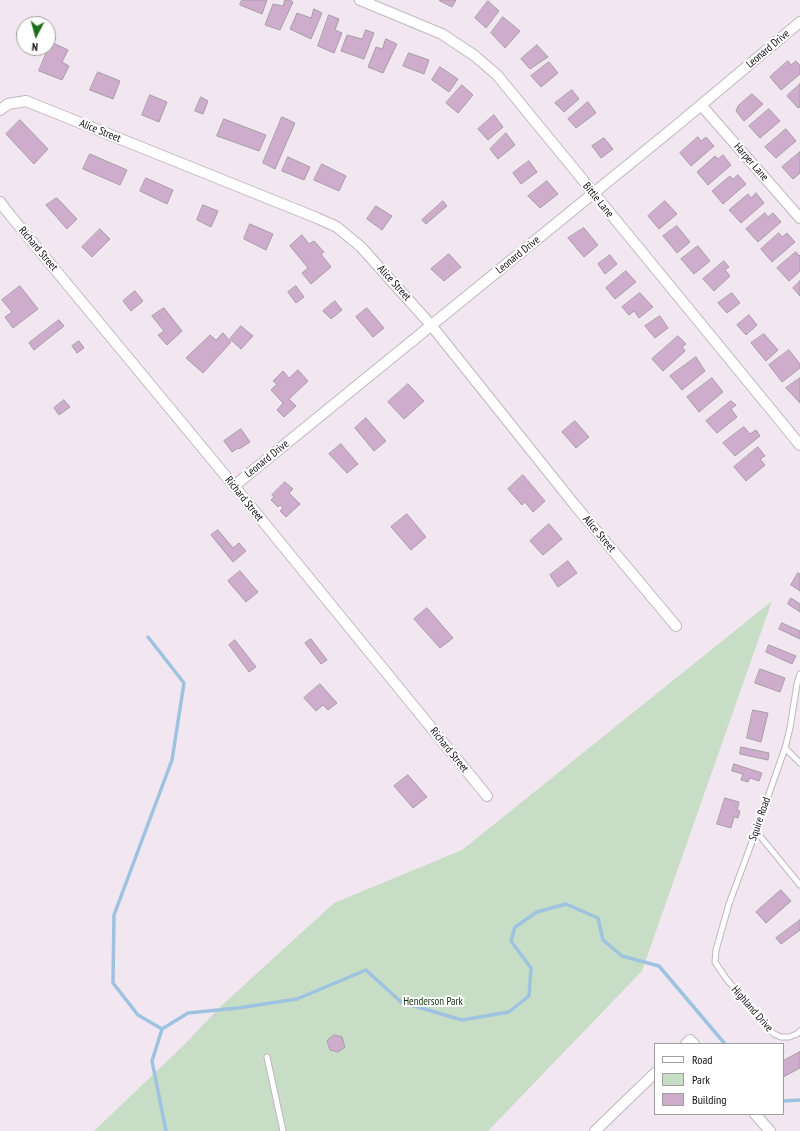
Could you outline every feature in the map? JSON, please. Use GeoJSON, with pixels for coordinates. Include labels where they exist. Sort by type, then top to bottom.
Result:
{"type":"FeatureCollection","features":[{"type":"Feature","properties":{"kind":"street","name":"Bittle Lane"},"geometry":{"type":"LineString","coordinates":[[360,0],[442,34],[475,56],[497,75],[800,445]]}},
{"type":"Feature","properties":{"kind":"street","name":"Leonard Drive"},"geometry":{"type":"LineString","coordinates":[[234,486],[593,194],[800,22]]}},
{"type":"Feature","properties":{"kind":"street","name":"Alice Street"},"geometry":{"type":"LineString","coordinates":[[0,110],[8,104],[26,100],[337,227],[361,247],[431,325],[574,504],[676,626]]}},
{"type":"Feature","properties":{"kind":"street","name":"Harper Lane"},"geometry":{"type":"LineString","coordinates":[[701,105],[800,218]]}},
{"type":"Feature","properties":{"kind":"street","name":"Richard Street"},"geometry":{"type":"LineString","coordinates":[[0,202],[487,796]]}},
{"type":"Feature","properties":{"kind":"street"},"geometry":{"type":"LineString","coordinates":[[595,1131],[654,1074]]}},
{"type":"Feature","properties":{"kind":"street"},"geometry":{"type":"LineString","coordinates":[[756,1115],[770,1131]]}},
{"type":"Feature","properties":{"kind":"lane","name":"Squire Road"},"geometry":{"type":"LineString","coordinates":[[714,962],[729,904],[785,748],[800,674]]}},
{"type":"Feature","properties":{"kind":"lane"},"geometry":{"type":"LineString","coordinates":[[785,748],[800,763]]}},
{"type":"Feature","properties":{"kind":"lane"},"geometry":{"type":"LineString","coordinates":[[756,831],[800,885]]}},
{"type":"Feature","properties":{"kind":"lane","name":"Highland Drive"},"geometry":{"type":"LineString","coordinates":[[714,962],[724,977],[774,1034],[781,1037],[789,1037],[800,1031]]}},
{"type":"Feature","properties":{"kind":"lane"},"geometry":{"type":"LineString","coordinates":[[267,1057],[283,1131]]}},
{"type":"Feature","properties":{"kind":"green space","name":"Henderson Park"},"geometry":{"type":"Polygon","coordinates":[[[772,601],[642,971],[488,1131],[94,1131],[184,1045],[220,1007],[334,903],[462,850],[772,601]]]}},
{"type":"Feature","properties":{"kind":"building"},"geometry":{"type":"Polygon","coordinates":[[[242,0],[267,0],[262,14],[240,5],[242,0]]]}},
{"type":"Feature","properties":{"kind":"building"},"geometry":{"type":"Polygon","coordinates":[[[285,0],[290,0],[293,2],[280,30],[265,25],[273,4],[283,6],[285,0]]]}},
{"type":"Feature","properties":{"kind":"building"},"geometry":{"type":"Polygon","coordinates":[[[440,0],[456,0],[452,7],[440,0]]]}},
{"type":"Feature","properties":{"kind":"building"},"geometry":{"type":"Polygon","coordinates":[[[488,1],[499,11],[486,28],[475,18],[488,1]]]}},
{"type":"Feature","properties":{"kind":"building"},"geometry":{"type":"Polygon","coordinates":[[[314,9],[322,13],[311,39],[290,29],[297,13],[311,18],[314,9]]]}},
{"type":"Feature","properties":{"kind":"building"},"geometry":{"type":"Polygon","coordinates":[[[329,15],[339,19],[335,30],[342,33],[334,53],[318,46],[329,15]]]}},
{"type":"Feature","properties":{"kind":"building"},"geometry":{"type":"Polygon","coordinates":[[[503,17],[520,31],[505,48],[491,33],[503,17]]]}},
{"type":"Feature","properties":{"kind":"building"},"geometry":{"type":"Polygon","coordinates":[[[366,30],[374,33],[364,59],[341,51],[347,35],[362,39],[366,30]]]}},
{"type":"Feature","properties":{"kind":"building"},"geometry":{"type":"Polygon","coordinates":[[[386,39],[397,44],[383,73],[368,67],[376,47],[382,49],[386,39]]]}},
{"type":"Feature","properties":{"kind":"building"},"geometry":{"type":"Polygon","coordinates":[[[56,44],[68,50],[62,62],[69,66],[62,80],[39,71],[45,56],[56,56],[56,44]]]}},
{"type":"Feature","properties":{"kind":"building"},"geometry":{"type":"Polygon","coordinates":[[[537,45],[548,57],[530,69],[521,59],[537,45]]]}},
{"type":"Feature","properties":{"kind":"building"},"geometry":{"type":"Polygon","coordinates":[[[409,53],[429,60],[424,74],[403,66],[409,53]]]}},
{"type":"Feature","properties":{"kind":"building"},"geometry":{"type":"Polygon","coordinates":[[[788,61],[791,65],[796,61],[800,65],[800,74],[781,90],[770,77],[788,61]]]}},
{"type":"Feature","properties":{"kind":"building"},"geometry":{"type":"Polygon","coordinates":[[[549,62],[558,73],[541,87],[531,76],[549,62]]]}},
{"type":"Feature","properties":{"kind":"building"},"geometry":{"type":"Polygon","coordinates":[[[440,67],[458,79],[449,92],[432,80],[440,67]]]}},
{"type":"Feature","properties":{"kind":"building"},"geometry":{"type":"Polygon","coordinates":[[[98,72],[120,81],[113,99],[90,90],[98,72]]]}},
{"type":"Feature","properties":{"kind":"building"},"geometry":{"type":"Polygon","coordinates":[[[800,84],[800,107],[798,108],[787,96],[800,84]]]}},
{"type":"Feature","properties":{"kind":"building"},"geometry":{"type":"Polygon","coordinates":[[[462,85],[473,95],[458,113],[446,103],[462,85]]]}},
{"type":"Feature","properties":{"kind":"building"},"geometry":{"type":"Polygon","coordinates":[[[572,90],[579,99],[564,112],[555,103],[572,90]]]}},
{"type":"Feature","properties":{"kind":"building"},"geometry":{"type":"Polygon","coordinates":[[[752,94],[763,104],[744,121],[736,111],[738,106],[752,94]]]}},
{"type":"Feature","properties":{"kind":"building"},"geometry":{"type":"Polygon","coordinates":[[[150,95],[167,102],[159,122],[142,115],[150,95]]]}},
{"type":"Feature","properties":{"kind":"building"},"geometry":{"type":"Polygon","coordinates":[[[201,97],[208,101],[203,114],[195,111],[201,97]]]}},
{"type":"Feature","properties":{"kind":"building"},"geometry":{"type":"Polygon","coordinates":[[[588,102],[596,113],[576,128],[568,119],[588,102]]]}},
{"type":"Feature","properties":{"kind":"building"},"geometry":{"type":"Polygon","coordinates":[[[769,109],[780,121],[760,138],[749,126],[769,109]]]}},
{"type":"Feature","properties":{"kind":"building"},"geometry":{"type":"Polygon","coordinates":[[[494,115],[503,127],[488,140],[478,129],[494,115]]]}},
{"type":"Feature","properties":{"kind":"building"},"geometry":{"type":"Polygon","coordinates":[[[282,117],[295,123],[275,169],[263,163],[282,117]]]}},
{"type":"Feature","properties":{"kind":"building"},"geometry":{"type":"Polygon","coordinates":[[[224,119],[266,135],[259,151],[217,136],[224,119]]]}},
{"type":"Feature","properties":{"kind":"building"},"geometry":{"type":"Polygon","coordinates":[[[20,120],[48,149],[34,164],[6,134],[20,120]]]}},
{"type":"Feature","properties":{"kind":"building"},"geometry":{"type":"Polygon","coordinates":[[[786,129],[796,141],[776,158],[765,147],[786,129]]]}},
{"type":"Feature","properties":{"kind":"building"},"geometry":{"type":"Polygon","coordinates":[[[506,133],[515,145],[498,159],[490,149],[506,133]]]}},
{"type":"Feature","properties":{"kind":"building"},"geometry":{"type":"Polygon","coordinates":[[[698,137],[701,141],[706,137],[714,146],[691,166],[680,153],[698,137]]]}},
{"type":"Feature","properties":{"kind":"building"},"geometry":{"type":"Polygon","coordinates":[[[604,138],[613,149],[601,158],[592,146],[604,138]]]}},
{"type":"Feature","properties":{"kind":"building"},"geometry":{"type":"Polygon","coordinates":[[[800,152],[800,173],[793,179],[782,167],[800,152]]]}},
{"type":"Feature","properties":{"kind":"building"},"geometry":{"type":"Polygon","coordinates":[[[90,154],[127,170],[120,185],[83,169],[90,154]]]}},
{"type":"Feature","properties":{"kind":"building"},"geometry":{"type":"Polygon","coordinates":[[[723,155],[731,165],[708,185],[697,172],[715,156],[718,159],[723,155]]]}},
{"type":"Feature","properties":{"kind":"building"},"geometry":{"type":"Polygon","coordinates":[[[288,157],[310,167],[304,180],[282,171],[288,157]]]}},
{"type":"Feature","properties":{"kind":"building"},"geometry":{"type":"Polygon","coordinates":[[[529,161],[537,172],[521,184],[513,173],[529,161]]]}},
{"type":"Feature","properties":{"kind":"building"},"geometry":{"type":"Polygon","coordinates":[[[322,164],[346,176],[339,191],[314,180],[322,164]]]}},
{"type":"Feature","properties":{"kind":"building"},"geometry":{"type":"Polygon","coordinates":[[[738,175],[746,184],[723,204],[712,191],[730,176],[733,179],[738,175]]]}},
{"type":"Feature","properties":{"kind":"building"},"geometry":{"type":"Polygon","coordinates":[[[146,178],[173,190],[167,204],[140,191],[146,178]]]}},
{"type":"Feature","properties":{"kind":"building"},"geometry":{"type":"Polygon","coordinates":[[[547,181],[558,194],[540,208],[528,196],[547,181]]]}},
{"type":"Feature","properties":{"kind":"building"},"geometry":{"type":"Polygon","coordinates":[[[756,193],[764,203],[741,223],[729,210],[748,194],[751,198],[756,193]]]}},
{"type":"Feature","properties":{"kind":"building"},"geometry":{"type":"Polygon","coordinates":[[[57,198],[77,219],[67,229],[46,205],[57,198]]]}},
{"type":"Feature","properties":{"kind":"building"},"geometry":{"type":"Polygon","coordinates":[[[443,201],[447,206],[426,224],[422,220],[443,201]]]}},
{"type":"Feature","properties":{"kind":"building"},"geometry":{"type":"Polygon","coordinates":[[[665,201],[677,214],[659,229],[648,216],[665,201]]]}},
{"type":"Feature","properties":{"kind":"building"},"geometry":{"type":"Polygon","coordinates":[[[203,205],[218,211],[211,227],[197,220],[203,205]]]}},
{"type":"Feature","properties":{"kind":"building"},"geometry":{"type":"Polygon","coordinates":[[[376,206],[392,216],[382,230],[367,219],[376,206]]]}},
{"type":"Feature","properties":{"kind":"building"},"geometry":{"type":"Polygon","coordinates":[[[765,213],[768,217],[773,213],[781,222],[758,242],[746,229],[765,213]]]}},
{"type":"Feature","properties":{"kind":"building"},"geometry":{"type":"Polygon","coordinates":[[[250,224],[273,234],[266,250],[244,239],[250,224]]]}},
{"type":"Feature","properties":{"kind":"building"},"geometry":{"type":"Polygon","coordinates":[[[677,226],[690,242],[677,253],[663,236],[677,226]]]}},
{"type":"Feature","properties":{"kind":"building"},"geometry":{"type":"Polygon","coordinates":[[[584,228],[598,245],[584,257],[568,238],[584,228]]]}},
{"type":"Feature","properties":{"kind":"building"},"geometry":{"type":"Polygon","coordinates":[[[100,229],[110,239],[92,257],[82,247],[100,229]]]}},
{"type":"Feature","properties":{"kind":"building"},"geometry":{"type":"Polygon","coordinates":[[[779,233],[782,237],[787,233],[795,242],[772,262],[761,249],[779,233]]]}},
{"type":"Feature","properties":{"kind":"building"},"geometry":{"type":"Polygon","coordinates":[[[302,235],[309,244],[314,241],[324,252],[321,254],[331,267],[311,284],[302,273],[308,268],[290,246],[302,235]]]}},
{"type":"Feature","properties":{"kind":"building"},"geometry":{"type":"Polygon","coordinates":[[[698,246],[710,261],[694,274],[681,259],[698,246]]]}},
{"type":"Feature","properties":{"kind":"building"},"geometry":{"type":"Polygon","coordinates":[[[796,252],[799,256],[800,255],[800,271],[789,281],[777,268],[796,252]]]}},
{"type":"Feature","properties":{"kind":"building"},"geometry":{"type":"Polygon","coordinates":[[[449,254],[461,267],[444,281],[431,269],[449,254]]]}},
{"type":"Feature","properties":{"kind":"building"},"geometry":{"type":"Polygon","coordinates":[[[610,255],[617,264],[605,274],[598,264],[610,255]]]}},
{"type":"Feature","properties":{"kind":"building"},"geometry":{"type":"Polygon","coordinates":[[[724,261],[729,267],[725,270],[730,276],[714,291],[703,279],[724,261]]]}},
{"type":"Feature","properties":{"kind":"building"},"geometry":{"type":"Polygon","coordinates":[[[626,271],[636,282],[615,299],[606,288],[626,271]]]}},
{"type":"Feature","properties":{"kind":"building"},"geometry":{"type":"Polygon","coordinates":[[[800,281],[800,296],[793,288],[800,281]]]}},
{"type":"Feature","properties":{"kind":"building"},"geometry":{"type":"Polygon","coordinates":[[[20,286],[38,309],[13,328],[5,317],[12,312],[2,300],[20,286]]]}},
{"type":"Feature","properties":{"kind":"building"},"geometry":{"type":"Polygon","coordinates":[[[296,286],[304,297],[296,303],[288,292],[296,286]]]}},
{"type":"Feature","properties":{"kind":"building"},"geometry":{"type":"Polygon","coordinates":[[[135,291],[143,301],[131,311],[123,301],[135,291]]]}},
{"type":"Feature","properties":{"kind":"building"},"geometry":{"type":"Polygon","coordinates":[[[640,293],[653,307],[639,318],[634,311],[629,315],[622,307],[640,293]]]}},
{"type":"Feature","properties":{"kind":"building"},"geometry":{"type":"Polygon","coordinates":[[[732,293],[740,303],[727,313],[718,303],[732,293]]]}},
{"type":"Feature","properties":{"kind":"building"},"geometry":{"type":"Polygon","coordinates":[[[335,301],[342,310],[331,319],[323,311],[335,301]]]}},
{"type":"Feature","properties":{"kind":"building"},"geometry":{"type":"Polygon","coordinates":[[[164,308],[182,331],[167,345],[158,335],[164,331],[152,316],[164,308]]]}},
{"type":"Feature","properties":{"kind":"building"},"geometry":{"type":"Polygon","coordinates":[[[367,308],[384,328],[373,337],[356,317],[367,308]]]}},
{"type":"Feature","properties":{"kind":"building"},"geometry":{"type":"Polygon","coordinates":[[[749,315],[757,325],[746,335],[737,325],[749,315]]]}},
{"type":"Feature","properties":{"kind":"building"},"geometry":{"type":"Polygon","coordinates":[[[660,316],[668,328],[655,338],[645,326],[660,316]]]}},
{"type":"Feature","properties":{"kind":"building"},"geometry":{"type":"Polygon","coordinates":[[[59,320],[64,326],[34,350],[29,343],[59,320]]]}},
{"type":"Feature","properties":{"kind":"building"},"geometry":{"type":"Polygon","coordinates":[[[241,326],[253,336],[241,349],[230,339],[241,326]]]}},
{"type":"Feature","properties":{"kind":"building"},"geometry":{"type":"Polygon","coordinates":[[[223,333],[231,342],[203,373],[186,358],[210,335],[216,340],[223,333]]]}},
{"type":"Feature","properties":{"kind":"building"},"geometry":{"type":"Polygon","coordinates":[[[764,334],[778,350],[766,361],[751,343],[764,334]]]}},
{"type":"Feature","properties":{"kind":"building"},"geometry":{"type":"Polygon","coordinates":[[[678,336],[686,344],[682,347],[685,351],[663,371],[652,359],[678,336]]]}},
{"type":"Feature","properties":{"kind":"building"},"geometry":{"type":"Polygon","coordinates":[[[79,341],[84,348],[77,353],[72,346],[79,341]]]}},
{"type":"Feature","properties":{"kind":"building"},"geometry":{"type":"Polygon","coordinates":[[[789,350],[800,364],[800,368],[782,382],[769,365],[789,350]]]}},
{"type":"Feature","properties":{"kind":"building"},"geometry":{"type":"Polygon","coordinates":[[[696,357],[705,371],[682,390],[670,376],[696,357]]]}},
{"type":"Feature","properties":{"kind":"building"},"geometry":{"type":"Polygon","coordinates":[[[298,370],[308,381],[289,399],[296,406],[284,417],[277,410],[283,403],[271,390],[277,384],[273,381],[283,371],[289,378],[298,370]]]}},
{"type":"Feature","properties":{"kind":"building"},"geometry":{"type":"Polygon","coordinates":[[[712,378],[723,392],[699,412],[687,397],[712,378]]]}},
{"type":"Feature","properties":{"kind":"building"},"geometry":{"type":"Polygon","coordinates":[[[800,378],[800,403],[786,388],[800,378]]]}},
{"type":"Feature","properties":{"kind":"building"},"geometry":{"type":"Polygon","coordinates":[[[408,384],[424,401],[404,419],[388,402],[408,384]]]}},
{"type":"Feature","properties":{"kind":"building"},"geometry":{"type":"Polygon","coordinates":[[[64,400],[70,407],[59,415],[54,408],[64,400]]]}},
{"type":"Feature","properties":{"kind":"building"},"geometry":{"type":"Polygon","coordinates":[[[731,401],[736,405],[731,409],[737,417],[717,433],[706,421],[731,401]]]}},
{"type":"Feature","properties":{"kind":"building"},"geometry":{"type":"Polygon","coordinates":[[[366,418],[386,441],[374,451],[355,428],[366,418]]]}},
{"type":"Feature","properties":{"kind":"building"},"geometry":{"type":"Polygon","coordinates":[[[575,421],[589,437],[576,448],[562,432],[575,421]]]}},
{"type":"Feature","properties":{"kind":"building"},"geometry":{"type":"Polygon","coordinates":[[[744,427],[750,434],[756,430],[760,436],[735,456],[723,443],[744,427]]]}},
{"type":"Feature","properties":{"kind":"building"},"geometry":{"type":"Polygon","coordinates":[[[241,429],[250,442],[232,452],[224,441],[241,429]]]}},
{"type":"Feature","properties":{"kind":"building"},"geometry":{"type":"Polygon","coordinates":[[[341,444],[358,464],[347,473],[329,454],[341,444]]]}},
{"type":"Feature","properties":{"kind":"building"},"geometry":{"type":"Polygon","coordinates":[[[758,447],[765,456],[760,459],[765,465],[746,481],[734,467],[758,447]]]}},
{"type":"Feature","properties":{"kind":"building"},"geometry":{"type":"Polygon","coordinates":[[[523,475],[545,501],[533,512],[525,502],[522,505],[508,489],[523,475]]]}},
{"type":"Feature","properties":{"kind":"building"},"geometry":{"type":"Polygon","coordinates":[[[285,482],[293,489],[289,493],[300,504],[286,517],[280,511],[283,508],[280,505],[278,507],[271,500],[274,497],[272,495],[285,482]]]}},
{"type":"Feature","properties":{"kind":"building"},"geometry":{"type":"Polygon","coordinates":[[[407,514],[426,537],[411,550],[391,527],[407,514]]]}},
{"type":"Feature","properties":{"kind":"building"},"geometry":{"type":"Polygon","coordinates":[[[549,524],[562,539],[543,555],[530,541],[549,524]]]}},
{"type":"Feature","properties":{"kind":"building"},"geometry":{"type":"Polygon","coordinates":[[[218,530],[233,548],[239,543],[246,551],[233,562],[211,535],[218,530]]]}},
{"type":"Feature","properties":{"kind":"building"},"geometry":{"type":"Polygon","coordinates":[[[568,561],[577,573],[558,587],[550,575],[568,561]]]}},
{"type":"Feature","properties":{"kind":"building"},"geometry":{"type":"Polygon","coordinates":[[[240,571],[258,592],[246,602],[228,581],[240,571]]]}},
{"type":"Feature","properties":{"kind":"building"},"geometry":{"type":"Polygon","coordinates":[[[798,573],[800,574],[800,591],[791,585],[798,573]]]}},
{"type":"Feature","properties":{"kind":"building"},"geometry":{"type":"Polygon","coordinates":[[[791,598],[800,604],[800,612],[788,604],[791,598]]]}},
{"type":"Feature","properties":{"kind":"building"},"geometry":{"type":"Polygon","coordinates":[[[427,608],[453,638],[440,648],[414,619],[427,608]]]}},
{"type":"Feature","properties":{"kind":"building"},"geometry":{"type":"Polygon","coordinates":[[[782,623],[800,631],[800,639],[779,629],[782,623]]]}},
{"type":"Feature","properties":{"kind":"building"},"geometry":{"type":"Polygon","coordinates":[[[311,639],[327,660],[321,664],[305,643],[311,639]]]}},
{"type":"Feature","properties":{"kind":"building"},"geometry":{"type":"Polygon","coordinates":[[[235,640],[256,667],[249,672],[229,645],[235,640]]]}},
{"type":"Feature","properties":{"kind":"building"},"geometry":{"type":"Polygon","coordinates":[[[769,645],[796,656],[792,664],[766,652],[769,645]]]}},
{"type":"Feature","properties":{"kind":"building"},"geometry":{"type":"Polygon","coordinates":[[[760,669],[785,678],[780,692],[755,683],[760,669]]]}},
{"type":"Feature","properties":{"kind":"building"},"geometry":{"type":"Polygon","coordinates":[[[320,684],[337,703],[328,710],[323,705],[316,711],[304,698],[320,684]]]}},
{"type":"Feature","properties":{"kind":"building"},"geometry":{"type":"Polygon","coordinates":[[[753,710],[768,713],[761,742],[747,738],[753,710]]]}},
{"type":"Feature","properties":{"kind":"building"},"geometry":{"type":"Polygon","coordinates":[[[741,747],[769,753],[768,760],[740,754],[741,747]]]}},
{"type":"Feature","properties":{"kind":"building"},"geometry":{"type":"Polygon","coordinates":[[[734,764],[762,773],[759,781],[750,778],[748,782],[741,780],[743,774],[732,771],[734,764]]]}},
{"type":"Feature","properties":{"kind":"building"},"geometry":{"type":"Polygon","coordinates":[[[408,775],[427,797],[413,808],[394,786],[408,775]]]}},
{"type":"Feature","properties":{"kind":"building"},"geometry":{"type":"Polygon","coordinates":[[[725,798],[739,802],[737,810],[740,811],[738,818],[734,817],[731,828],[717,824],[725,798]]]}},
{"type":"Feature","properties":{"kind":"building"},"geometry":{"type":"Polygon","coordinates":[[[781,890],[791,901],[766,923],[756,912],[781,890]]]}},
{"type":"Feature","properties":{"kind":"building"},"geometry":{"type":"Polygon","coordinates":[[[800,920],[800,930],[781,944],[776,938],[800,920]]]}},
{"type":"Feature","properties":{"kind":"building"},"geometry":{"type":"Polygon","coordinates":[[[334,1035],[342,1037],[345,1047],[338,1052],[330,1050],[327,1041],[334,1035]]]}},
{"type":"Feature","properties":{"kind":"building"},"geometry":{"type":"Polygon","coordinates":[[[800,1052],[800,1068],[784,1076],[784,1060],[800,1052]]]}},
{"type":"Feature","properties":{"kind":"waterway"},"geometry":{"type":"LineString","coordinates":[[148,637],[184,683],[172,760],[114,915],[113,983],[138,1015],[162,1029]]}},
{"type":"Feature","properties":{"kind":"waterway"},"geometry":{"type":"LineString","coordinates":[[166,1131],[152,1061],[162,1029],[188,1013],[238,1008],[297,999],[366,970],[401,1002],[462,1020],[509,1012],[529,996],[531,968],[511,941],[515,927],[537,912],[566,904],[598,918],[603,940],[622,956],[659,966],[724,1043]]}},
{"type":"Feature","properties":{"kind":"waterway"},"geometry":{"type":"LineString","coordinates":[[784,1101],[800,1100]]}}]}
